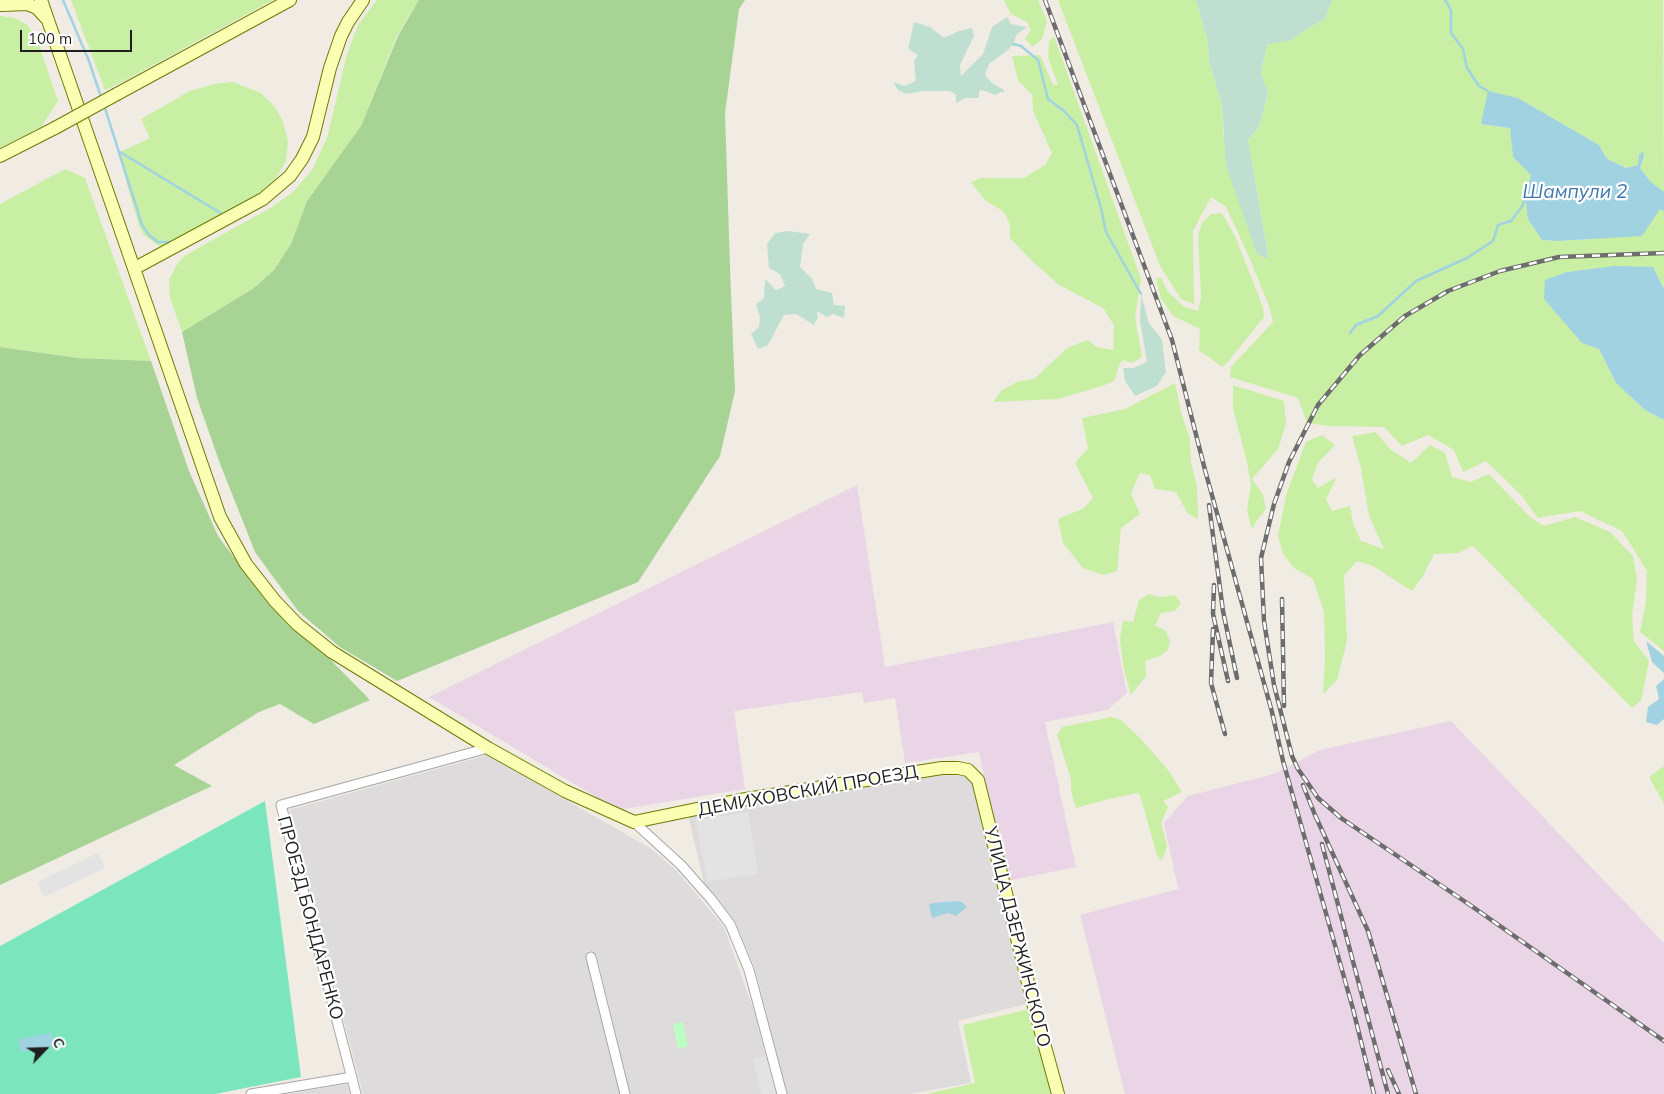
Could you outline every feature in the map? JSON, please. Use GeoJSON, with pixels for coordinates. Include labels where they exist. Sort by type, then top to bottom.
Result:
{"type":"FeatureCollection","features":[{"type":"Feature","properties":{"kind":"main road"},"geometry":{"type":"LineString","coordinates":[[41,0],[220,517],[246,564],[297,624],[332,652],[488,748],[564,792],[634,822]]}},
{"type":"Feature","properties":{"kind":"main road"},"geometry":{"type":"LineString","coordinates":[[0,156],[290,0]]}},
{"type":"Feature","properties":{"kind":"main road"},"geometry":{"type":"LineString","coordinates":[[135,268],[263,199],[290,176],[302,160],[313,137],[330,68],[341,36],[363,0]]}},
{"type":"Feature","properties":{"kind":"main road"},"geometry":{"type":"LineString","coordinates":[[5,4],[27,4],[37,8],[49,22]]}},
{"type":"Feature","properties":{"kind":"main road","name":"ДЕМИХОВСКИЙ ПРОЕЗД"},"geometry":{"type":"LineString","coordinates":[[634,822],[740,800],[942,768],[968,770],[978,780]]}},
{"type":"Feature","properties":{"kind":"main road","name":"УЛИЦА ДЗЕРЖИНСКОГО"},"geometry":{"type":"LineString","coordinates":[[978,780],[1033,1003],[1058,1094]]}},
{"type":"Feature","properties":{"kind":"street","name":"ПРОЕЗД БОНДАРЕНКО"},"geometry":{"type":"LineString","coordinates":[[356,1094],[281,805],[488,748]]}},
{"type":"Feature","properties":{"kind":"street"},"geometry":{"type":"LineString","coordinates":[[634,822],[681,865],[712,899],[730,924],[749,970],[782,1094]]}},
{"type":"Feature","properties":{"kind":"street"},"geometry":{"type":"LineString","coordinates":[[590,957],[625,1094]]}},
{"type":"Feature","properties":{"kind":"street"},"geometry":{"type":"LineString","coordinates":[[251,1094],[352,1077]]}},
{"type":"Feature","properties":{"kind":"shaded area"},"geometry":{"type":"Polygon","coordinates":[[[857,485],[885,667],[1113,622],[1127,693],[1107,710],[1045,722],[1076,867],[1007,881],[979,752],[905,763],[895,698],[864,703],[862,692],[734,711],[745,789],[618,810],[429,697],[857,485]]]}},
{"type":"Feature","properties":{"kind":"shaded area"},"geometry":{"type":"Polygon","coordinates":[[[1451,721],[1664,943],[1664,1094],[1125,1094],[1080,915],[1178,889],[1164,823],[1188,796],[1274,774],[1320,750],[1451,721]]]}},
{"type":"Feature","properties":{"kind":"shaded area"},"geometry":{"type":"Polygon","coordinates":[[[487,755],[650,848],[676,870],[724,927],[755,1014],[775,1094],[630,1094],[597,956],[589,951],[588,957],[621,1094],[363,1094],[289,810],[487,755]]]}},
{"type":"Feature","properties":{"kind":"shaded area"},"geometry":{"type":"Polygon","coordinates":[[[942,775],[965,776],[972,784],[1027,1004],[958,1021],[971,1083],[909,1094],[787,1094],[755,968],[735,921],[704,883],[688,815],[942,775]]]}},
{"type":"Feature","properties":{"kind":"shaded area"},"geometry":{"type":"Polygon","coordinates":[[[748,812],[758,874],[707,882],[696,820],[748,812]]]}},
{"type":"Feature","properties":{"kind":"shaded area"},"geometry":{"type":"Polygon","coordinates":[[[98,853],[105,868],[44,897],[37,882],[98,853]]]}},
{"type":"Feature","properties":{"kind":"shaded area"},"geometry":{"type":"Polygon","coordinates":[[[766,1056],[776,1094],[761,1094],[753,1059],[766,1056]]]}},
{"type":"Feature","properties":{"kind":"shaded area"},"geometry":{"type":"Polygon","coordinates":[[[347,1084],[350,1094],[288,1094],[347,1084]]]}},
{"type":"Feature","properties":{"kind":"green space"},"geometry":{"type":"Polygon","coordinates":[[[71,0],[273,0],[105,90],[71,0]]]}},
{"type":"Feature","properties":{"kind":"green space"},"geometry":{"type":"Polygon","coordinates":[[[377,0],[419,0],[397,36],[361,126],[307,201],[291,244],[274,270],[254,288],[182,332],[170,298],[169,280],[176,266],[184,256],[272,207],[294,191],[312,170],[327,138],[347,54],[358,25],[377,0]]]}},
{"type":"Feature","properties":{"kind":"green space"},"geometry":{"type":"Polygon","coordinates":[[[419,0],[745,0],[739,9],[725,113],[735,391],[720,456],[638,582],[397,681],[340,647],[298,611],[255,552],[219,461],[197,398],[182,332],[254,288],[274,270],[291,244],[307,201],[361,126],[398,36],[419,0]]]}},
{"type":"Feature","properties":{"kind":"green space"},"geometry":{"type":"Polygon","coordinates":[[[1004,0],[1038,0],[1047,21],[1042,39],[1033,47],[1025,39],[1031,30],[1027,22],[1011,14],[1004,0]]]}},
{"type":"Feature","properties":{"kind":"green space"},"geometry":{"type":"Polygon","coordinates":[[[1058,0],[1196,0],[1208,42],[1209,60],[1222,106],[1223,132],[1269,259],[1248,140],[1259,127],[1268,93],[1261,73],[1267,43],[1292,40],[1325,19],[1332,0],[1663,0],[1664,192],[1651,182],[1640,168],[1644,157],[1639,155],[1638,165],[1627,168],[1606,158],[1599,145],[1518,98],[1481,124],[1510,128],[1513,157],[1531,175],[1525,196],[1542,240],[1592,239],[1661,209],[1664,211],[1664,289],[1653,267],[1582,343],[1599,349],[1616,383],[1645,410],[1664,420],[1664,651],[1640,632],[1646,602],[1647,571],[1622,531],[1580,511],[1538,518],[1521,495],[1486,461],[1463,472],[1454,450],[1428,435],[1402,446],[1384,427],[1330,426],[1307,423],[1298,398],[1230,377],[1231,367],[1273,322],[1269,306],[1249,257],[1226,207],[1211,197],[1193,231],[1194,304],[1181,299],[1160,266],[1058,0]]]}},
{"type":"Feature","properties":{"kind":"green space"},"geometry":{"type":"Polygon","coordinates":[[[1196,0],[1332,0],[1325,19],[1292,40],[1267,44],[1261,73],[1268,93],[1259,127],[1248,140],[1269,259],[1257,254],[1226,166],[1222,106],[1209,60],[1208,42],[1196,0]]]}},
{"type":"Feature","properties":{"kind":"green space"},"geometry":{"type":"Polygon","coordinates":[[[0,16],[15,18],[26,24],[36,36],[58,101],[42,126],[0,148],[0,16]]]}},
{"type":"Feature","properties":{"kind":"green space"},"geometry":{"type":"Polygon","coordinates":[[[1007,17],[1011,24],[1027,27],[1017,34],[1008,50],[989,64],[985,75],[1004,92],[995,95],[982,90],[979,91],[979,98],[966,98],[956,103],[956,95],[950,91],[924,91],[906,94],[898,90],[893,82],[904,86],[916,81],[914,61],[918,55],[908,49],[914,22],[930,27],[944,38],[959,31],[972,28],[974,36],[960,65],[961,76],[983,54],[992,27],[1007,17]]]}},
{"type":"Feature","properties":{"kind":"green space"},"geometry":{"type":"Polygon","coordinates":[[[1054,36],[1141,279],[1135,318],[1142,357],[1132,363],[1123,360],[1119,365],[1115,380],[1105,385],[1058,399],[993,402],[1002,390],[1019,381],[1034,379],[1066,349],[1082,342],[1088,340],[1097,347],[1113,350],[1114,325],[1103,308],[1059,285],[1031,260],[1010,238],[1010,225],[1004,212],[985,200],[971,182],[981,178],[1024,178],[1045,165],[1052,153],[1033,111],[1032,95],[1018,80],[1012,56],[1040,55],[1053,85],[1058,85],[1048,58],[1049,42],[1054,36]]]}},
{"type":"Feature","properties":{"kind":"green space"},"geometry":{"type":"Polygon","coordinates":[[[233,82],[261,93],[275,107],[283,122],[288,141],[286,161],[276,178],[242,206],[166,246],[159,246],[144,235],[139,226],[118,153],[150,138],[141,119],[190,91],[214,84],[233,82]]]}},
{"type":"Feature","properties":{"kind":"green space"},"geometry":{"type":"Polygon","coordinates":[[[65,169],[85,178],[151,361],[78,358],[0,347],[0,204],[65,169]]]}},
{"type":"Feature","properties":{"kind":"green space"},"geometry":{"type":"Polygon","coordinates":[[[1222,213],[1235,236],[1263,307],[1264,317],[1222,367],[1199,350],[1200,329],[1173,316],[1161,299],[1156,279],[1161,277],[1168,292],[1183,306],[1198,311],[1201,298],[1198,236],[1202,223],[1211,214],[1222,213]]]}},
{"type":"Feature","properties":{"kind":"green space"},"geometry":{"type":"Polygon","coordinates":[[[788,231],[810,234],[803,244],[800,267],[812,279],[816,289],[832,293],[834,305],[845,306],[844,318],[833,314],[827,317],[817,311],[818,318],[814,325],[796,314],[784,315],[768,345],[758,349],[751,334],[759,327],[760,317],[756,304],[764,298],[765,279],[776,290],[785,286],[780,274],[769,268],[767,244],[775,233],[788,231]]]}},
{"type":"Feature","properties":{"kind":"green space"},"geometry":{"type":"Polygon","coordinates":[[[1141,294],[1149,323],[1162,340],[1166,372],[1157,386],[1135,396],[1125,381],[1123,368],[1133,368],[1147,362],[1140,321],[1141,294]]]}},
{"type":"Feature","properties":{"kind":"green space"},"geometry":{"type":"Polygon","coordinates":[[[0,347],[78,358],[151,361],[189,471],[218,536],[267,602],[322,651],[370,700],[314,724],[280,704],[259,712],[174,765],[212,786],[0,885],[0,347]]]}},
{"type":"Feature","properties":{"kind":"green space"},"geometry":{"type":"Polygon","coordinates":[[[1175,383],[1181,412],[1190,439],[1191,463],[1197,486],[1198,519],[1188,514],[1176,492],[1155,489],[1150,475],[1140,473],[1131,494],[1140,514],[1121,528],[1117,571],[1103,575],[1083,568],[1063,543],[1058,519],[1084,508],[1093,498],[1075,463],[1088,448],[1082,418],[1125,409],[1175,383]]]}},
{"type":"Feature","properties":{"kind":"green space"},"geometry":{"type":"Polygon","coordinates":[[[1233,385],[1284,401],[1286,424],[1278,449],[1252,479],[1263,495],[1266,509],[1252,529],[1247,510],[1251,485],[1233,409],[1233,385]]]}},
{"type":"Feature","properties":{"kind":"green space"},"geometry":{"type":"Polygon","coordinates":[[[1376,432],[1390,449],[1411,463],[1430,445],[1445,453],[1452,477],[1470,482],[1489,474],[1531,518],[1544,526],[1575,517],[1610,532],[1633,556],[1637,579],[1632,616],[1634,641],[1649,661],[1641,701],[1632,708],[1473,546],[1458,553],[1434,554],[1423,576],[1412,591],[1373,566],[1357,561],[1344,576],[1347,641],[1337,680],[1323,694],[1325,658],[1324,612],[1313,579],[1294,568],[1283,554],[1278,536],[1286,495],[1306,442],[1322,435],[1335,445],[1318,463],[1312,479],[1318,488],[1337,477],[1326,499],[1332,511],[1350,506],[1353,523],[1361,541],[1384,549],[1369,516],[1361,468],[1352,436],[1376,432]]]}},
{"type":"Feature","properties":{"kind":"green space"},"geometry":{"type":"Polygon","coordinates":[[[1149,594],[1159,597],[1175,595],[1181,603],[1175,611],[1161,613],[1155,626],[1165,630],[1170,641],[1168,650],[1160,656],[1145,661],[1146,676],[1131,695],[1123,666],[1120,638],[1123,621],[1133,622],[1139,600],[1149,594]]]}},
{"type":"Feature","properties":{"kind":"green space"},"geometry":{"type":"Polygon","coordinates":[[[1111,717],[1121,720],[1140,738],[1168,770],[1182,792],[1163,801],[1168,807],[1161,823],[1167,846],[1162,861],[1157,855],[1140,795],[1137,793],[1076,808],[1071,791],[1071,779],[1057,735],[1062,727],[1111,717]]]}},
{"type":"Feature","properties":{"kind":"green space"},"geometry":{"type":"Polygon","coordinates":[[[1664,766],[1664,804],[1649,777],[1664,766]]]}},
{"type":"Feature","properties":{"kind":"green space"},"geometry":{"type":"Polygon","coordinates":[[[265,801],[301,1077],[215,1094],[0,1094],[0,946],[265,801]]]}},
{"type":"Feature","properties":{"kind":"green space"},"geometry":{"type":"Polygon","coordinates":[[[1029,1009],[1051,1094],[926,1094],[975,1083],[963,1025],[1029,1009]]]}},
{"type":"Feature","properties":{"kind":"green space"},"geometry":{"type":"Polygon","coordinates":[[[683,1022],[688,1046],[678,1049],[673,1024],[683,1022]]]}},
{"type":"Feature","properties":{"kind":"water","name":"Шампули 2"},"geometry":{"type":"Polygon","coordinates":[[[1488,91],[1518,98],[1599,145],[1606,158],[1626,168],[1638,165],[1639,155],[1643,151],[1644,157],[1640,168],[1651,182],[1664,192],[1664,211],[1660,209],[1642,236],[1558,241],[1542,240],[1528,219],[1525,196],[1531,175],[1513,157],[1510,128],[1481,124],[1488,91]]]}},
{"type":"Feature","properties":{"kind":"water"},"geometry":{"type":"Polygon","coordinates":[[[1615,266],[1653,267],[1664,289],[1664,420],[1645,410],[1616,383],[1599,349],[1582,343],[1544,299],[1545,280],[1567,272],[1615,266]]]}},
{"type":"Feature","properties":{"kind":"water"},"geometry":{"type":"Polygon","coordinates":[[[1646,641],[1664,656],[1664,673],[1652,662],[1646,641]]]}},
{"type":"Feature","properties":{"kind":"water"},"geometry":{"type":"Polygon","coordinates":[[[1664,679],[1664,719],[1657,725],[1646,722],[1648,707],[1659,699],[1656,686],[1664,679]]]}},
{"type":"Feature","properties":{"kind":"water"},"geometry":{"type":"Polygon","coordinates":[[[958,901],[967,907],[956,916],[948,913],[932,918],[929,905],[932,903],[958,901]]]}},
{"type":"Feature","properties":{"kind":"water"},"geometry":{"type":"Polygon","coordinates":[[[51,1033],[54,1046],[21,1052],[18,1039],[51,1033]]]}},
{"type":"Feature","properties":{"kind":"waterway"},"geometry":{"type":"LineString","coordinates":[[63,0],[89,61],[101,97]]}},
{"type":"Feature","properties":{"kind":"waterway"},"geometry":{"type":"LineString","coordinates":[[1445,0],[1451,10],[1451,33],[1463,49],[1467,68],[1479,86],[1488,91]]}},
{"type":"Feature","properties":{"kind":"waterway"},"geometry":{"type":"LineString","coordinates":[[1013,44],[1021,46],[1038,60],[1048,99],[1064,111],[1077,125],[1106,232],[1141,294]]}},
{"type":"Feature","properties":{"kind":"waterway"},"geometry":{"type":"LineString","coordinates":[[104,105],[142,225],[149,235],[158,242],[170,242]]}},
{"type":"Feature","properties":{"kind":"waterway"},"geometry":{"type":"LineString","coordinates":[[120,152],[221,215]]}},
{"type":"Feature","properties":{"kind":"waterway"},"geometry":{"type":"LineString","coordinates":[[1350,333],[1356,325],[1378,316],[1416,281],[1467,258],[1493,241],[1498,225],[1511,221],[1523,205],[1525,196]]}},
{"type":"Feature","properties":{"kind":"railway"},"geometry":{"type":"LineString","coordinates":[[1045,0],[1172,340],[1205,470],[1272,712],[1283,761],[1353,1009],[1374,1094]]}},
{"type":"Feature","properties":{"kind":"railway"},"geometry":{"type":"LineString","coordinates":[[1664,253],[1559,257],[1500,271],[1448,291],[1405,316],[1360,355],[1318,405],[1289,462],[1274,504],[1261,558],[1264,621],[1274,685],[1292,756],[1298,769],[1318,798],[1341,818],[1470,905],[1664,1041]]}},
{"type":"Feature","properties":{"kind":"railway"},"geometry":{"type":"LineString","coordinates":[[1209,505],[1223,611],[1237,678]]}},
{"type":"Feature","properties":{"kind":"railway"},"geometry":{"type":"LineString","coordinates":[[1214,585],[1213,614],[1228,681]]}},
{"type":"Feature","properties":{"kind":"railway"},"geometry":{"type":"LineString","coordinates":[[1282,599],[1284,706]]}},
{"type":"Feature","properties":{"kind":"railway"},"geometry":{"type":"LineString","coordinates":[[1213,629],[1211,683],[1225,734]]}},
{"type":"Feature","properties":{"kind":"railway"},"geometry":{"type":"LineString","coordinates":[[1303,785],[1368,931],[1416,1094]]}},
{"type":"Feature","properties":{"kind":"railway"},"geometry":{"type":"LineString","coordinates":[[1322,844],[1388,1094]]}},
{"type":"Feature","properties":{"kind":"railway"},"geometry":{"type":"LineString","coordinates":[[1388,1070],[1399,1094]]}}]}
